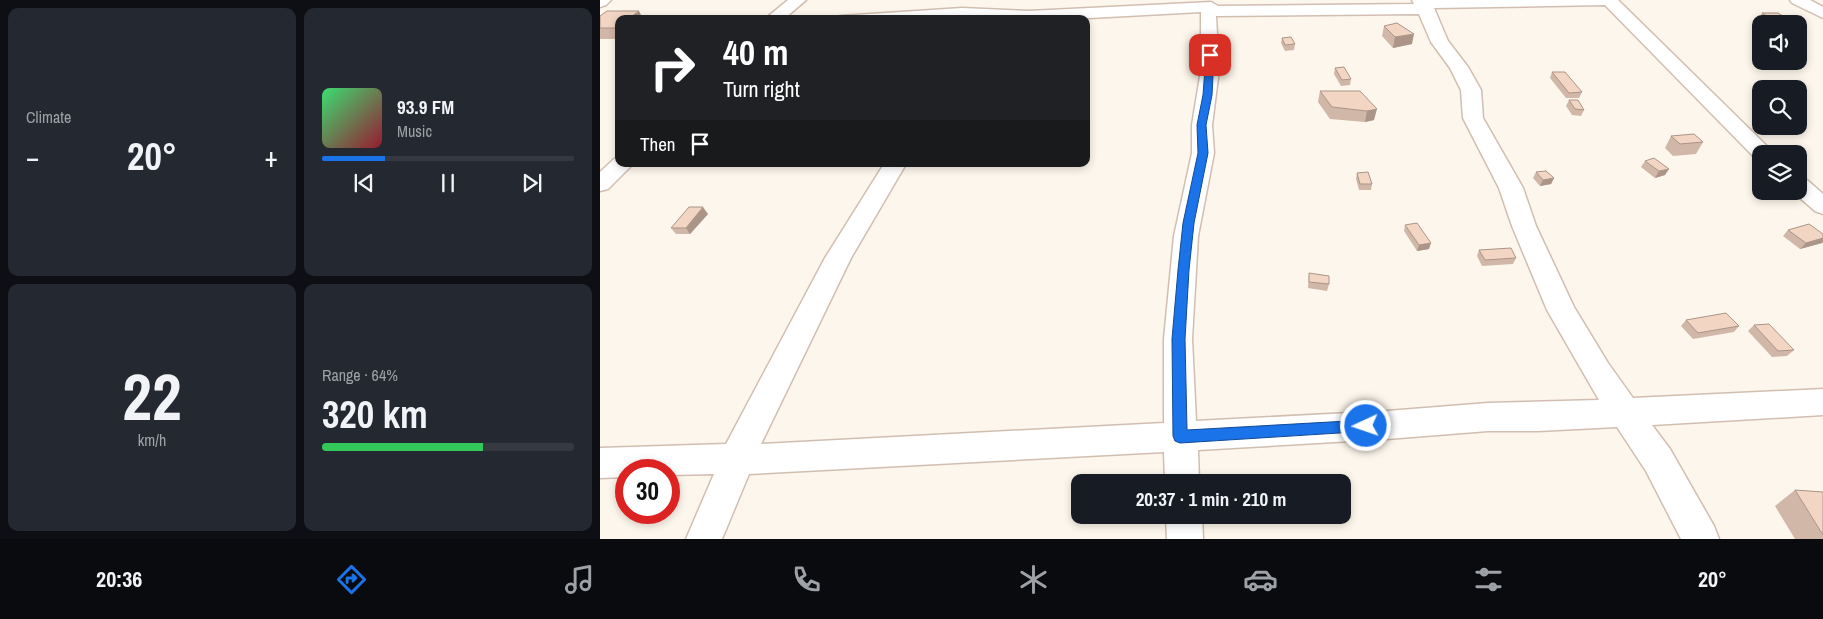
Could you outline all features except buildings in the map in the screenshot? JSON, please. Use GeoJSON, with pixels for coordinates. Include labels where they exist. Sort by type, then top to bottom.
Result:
{"type":"FeatureCollection","features":[{"type":"Feature","properties":{"kind":"street"},"geometry":{"type":"LineString","coordinates":[[778,15],[798,0]]}},
{"type":"Feature","properties":{"kind":"street"},"geometry":{"type":"LineString","coordinates":[[987,15],[996,0]]}},
{"type":"Feature","properties":{"kind":"street"},"geometry":{"type":"LineString","coordinates":[[1047,15],[1211,6],[1612,0],[1755,145]]}},
{"type":"Feature","properties":{"kind":"street"},"geometry":{"type":"LineString","coordinates":[[1798,0],[1823,13]]}},
{"type":"Feature","properties":{"kind":"street"},"geometry":{"type":"LineString","coordinates":[[1423,4],[1440,42],[1459,68],[1471,90],[1473,118],[1511,188],[1524,226],[1561,310],[1587,358],[1658,460],[1701,539]]}},
{"type":"Feature","properties":{"kind":"street"},"geometry":{"type":"LineString","coordinates":[[1182,474],[1178,339],[1186,236],[1203,153],[1202,125],[1210,70],[1210,26],[1208,15],[1211,6]]}},
{"type":"Feature","properties":{"kind":"street"},"geometry":{"type":"LineString","coordinates":[[923,15],[962,13],[978,15]]}},
{"type":"Feature","properties":{"kind":"street"},"geometry":{"type":"LineString","coordinates":[[600,184],[619,167]]}},
{"type":"Feature","properties":{"kind":"street"},"geometry":{"type":"LineString","coordinates":[[704,539],[732,476],[736,459],[838,258],[893,167]]}},
{"type":"Feature","properties":{"kind":"street"},"geometry":{"type":"LineString","coordinates":[[1807,192],[1823,206]]}},
{"type":"Feature","properties":{"kind":"street"},"geometry":{"type":"LineString","coordinates":[[600,464],[695,458],[768,459],[1387,426],[1488,417],[1538,417],[1823,402]]}},
{"type":"Feature","properties":{"kind":"street"},"geometry":{"type":"LineString","coordinates":[[1184,524],[1185,539]]}},
{"type":"Feature","properties":{"kind":"route"},"geometry":{"type":"LineString","coordinates":[[1210,55],[1210,70],[1202,125],[1203,153],[1186,236],[1178,339],[1180,436],[1366,426]]}}]}
